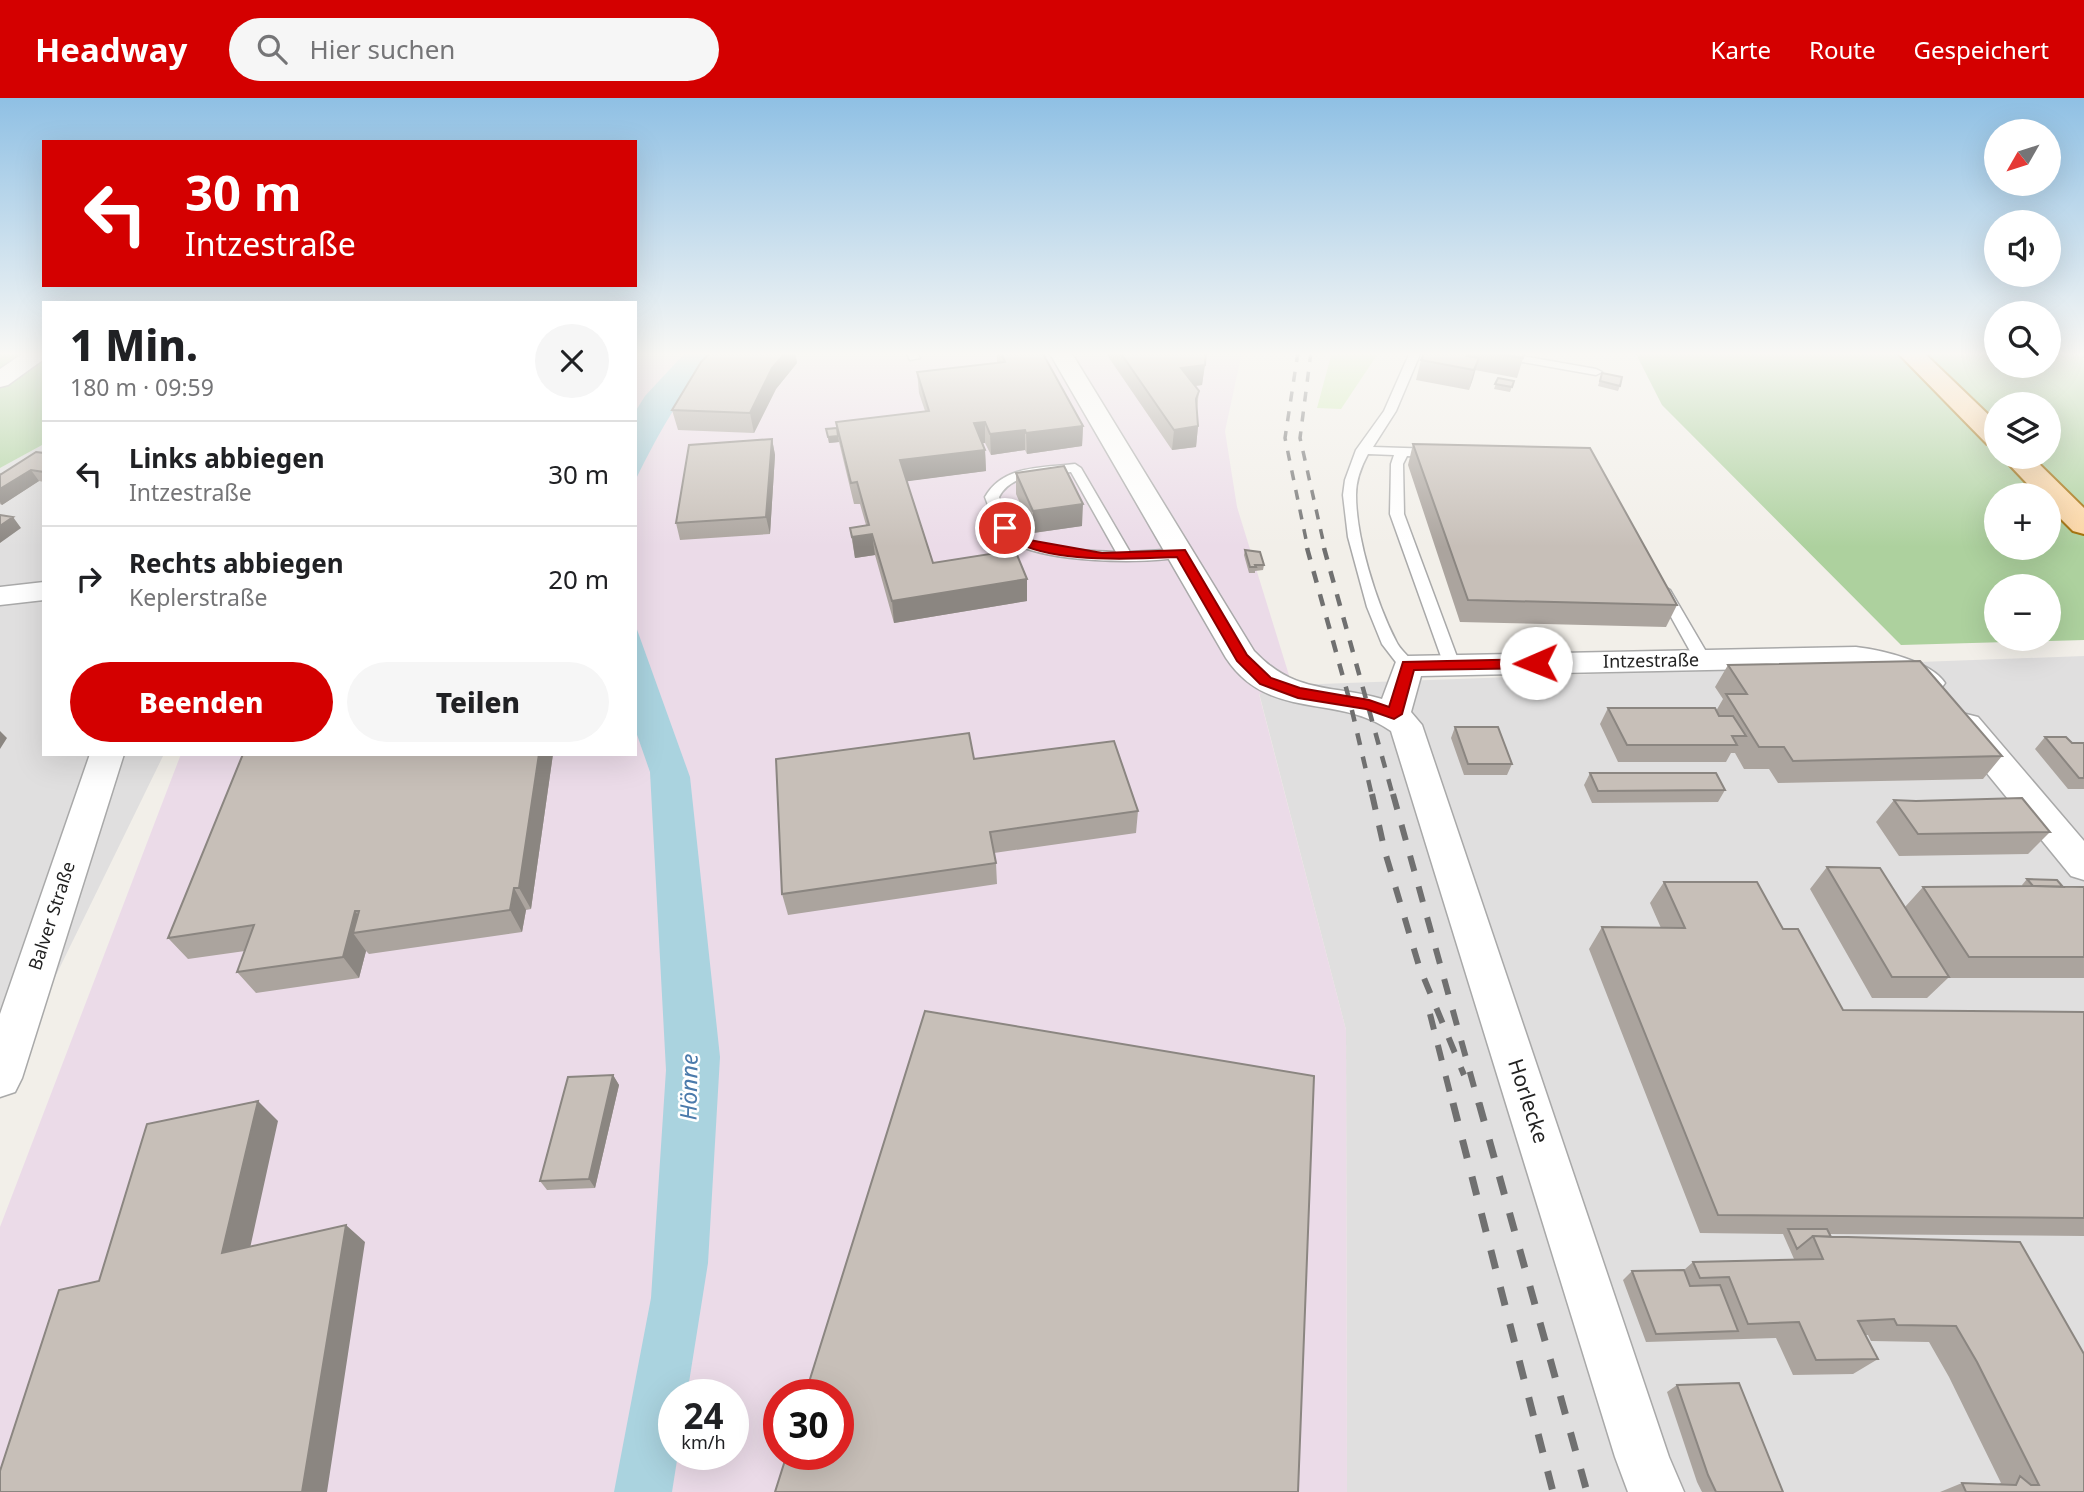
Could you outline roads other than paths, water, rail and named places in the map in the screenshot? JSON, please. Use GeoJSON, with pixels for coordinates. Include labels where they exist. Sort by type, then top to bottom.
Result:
{"type":"FeatureCollection","features":[{"type":"Feature","properties":{"kind":"main road"},"geometry":{"type":"LineString","coordinates":[[2028,469],[2084,525]]}},
{"type":"Feature","properties":{"kind":"street"},"geometry":{"type":"LineString","coordinates":[[1099,417],[1242,658],[1266,681],[1298,693],[1369,705],[1394,714],[1408,666]]}},
{"type":"Feature","properties":{"kind":"street"},"geometry":{"type":"LineString","coordinates":[[0,596],[42,592]]}},
{"type":"Feature","properties":{"kind":"street","name":"Intzestraße"},"geometry":{"type":"LineString","coordinates":[[1408,666],[1856,657],[1882,660],[1933,685],[2084,866]]}},
{"type":"Feature","properties":{"kind":"street","name":"Horlecke"},"geometry":{"type":"LineString","coordinates":[[1394,714],[1406,725],[1642,1457],[1656,1492]]}},
{"type":"Feature","properties":{"kind":"street","name":"Balver Straße"},"geometry":{"type":"LineString","coordinates":[[0,1078],[106,756]]}},
{"type":"Feature","properties":{"kind":"lane"},"geometry":{"type":"LineString","coordinates":[[1385,417],[1362,450],[1350,482],[1350,502],[1358,549],[1389,643],[1408,666]]}},
{"type":"Feature","properties":{"kind":"lane"},"geometry":{"type":"LineString","coordinates":[[1362,450],[1454,454]]}},
{"type":"Feature","properties":{"kind":"lane"},"geometry":{"type":"LineString","coordinates":[[1402,452],[1397,464],[1397,514],[1452,665]]}},
{"type":"Feature","properties":{"kind":"lane"},"geometry":{"type":"LineString","coordinates":[[1126,558],[1075,468],[1020,475],[1003,481],[995,488],[992,497],[1005,528],[1012,537],[1026,543],[1126,558],[1181,553]]}},
{"type":"Feature","properties":{"kind":"lane"},"geometry":{"type":"LineString","coordinates":[[1657,579],[1703,660]]}},
{"type":"Feature","properties":{"kind":"water"},"geometry":{"type":"Polygon","coordinates":[[[637,417],[670,417],[637,477],[637,417]]]}},
{"type":"Feature","properties":{"kind":"water","name":"Hönne"},"geometry":{"type":"Polygon","coordinates":[[[637,630],[690,777],[720,1057],[708,1263],[690,1379],[658,1379],[658,1470],[675,1470],[672,1492],[614,1492],[651,1298],[666,1070],[650,772],[637,735],[637,630]]]}},
{"type":"Feature","properties":{"kind":"railway"},"geometry":{"type":"LineString","coordinates":[[1288,417],[1285,438],[1308,549]]}},
{"type":"Feature","properties":{"kind":"railway"},"geometry":{"type":"LineString","coordinates":[[1303,417],[1300,438],[1325,549]]}},
{"type":"Feature","properties":{"kind":"railway"},"geometry":{"type":"LineString","coordinates":[[1307,548],[1350,702],[1372,796]]}},
{"type":"Feature","properties":{"kind":"railway"},"geometry":{"type":"LineString","coordinates":[[1324,548],[1393,796]]}},
{"type":"Feature","properties":{"kind":"railway"},"geometry":{"type":"LineString","coordinates":[[1372,794],[1385,852],[1419,966],[1464,1075]]}},
{"type":"Feature","properties":{"kind":"railway"},"geometry":{"type":"LineString","coordinates":[[1393,794],[1479,1105]]}},
{"type":"Feature","properties":{"kind":"railway"},"geometry":{"type":"LineString","coordinates":[[1430,1014],[1453,1105]]}},
{"type":"Feature","properties":{"kind":"railway"},"geometry":{"type":"LineString","coordinates":[[1453,1103],[1553,1492]]}},
{"type":"Feature","properties":{"kind":"railway"},"geometry":{"type":"LineString","coordinates":[[1479,1103],[1587,1492]]}}]}
